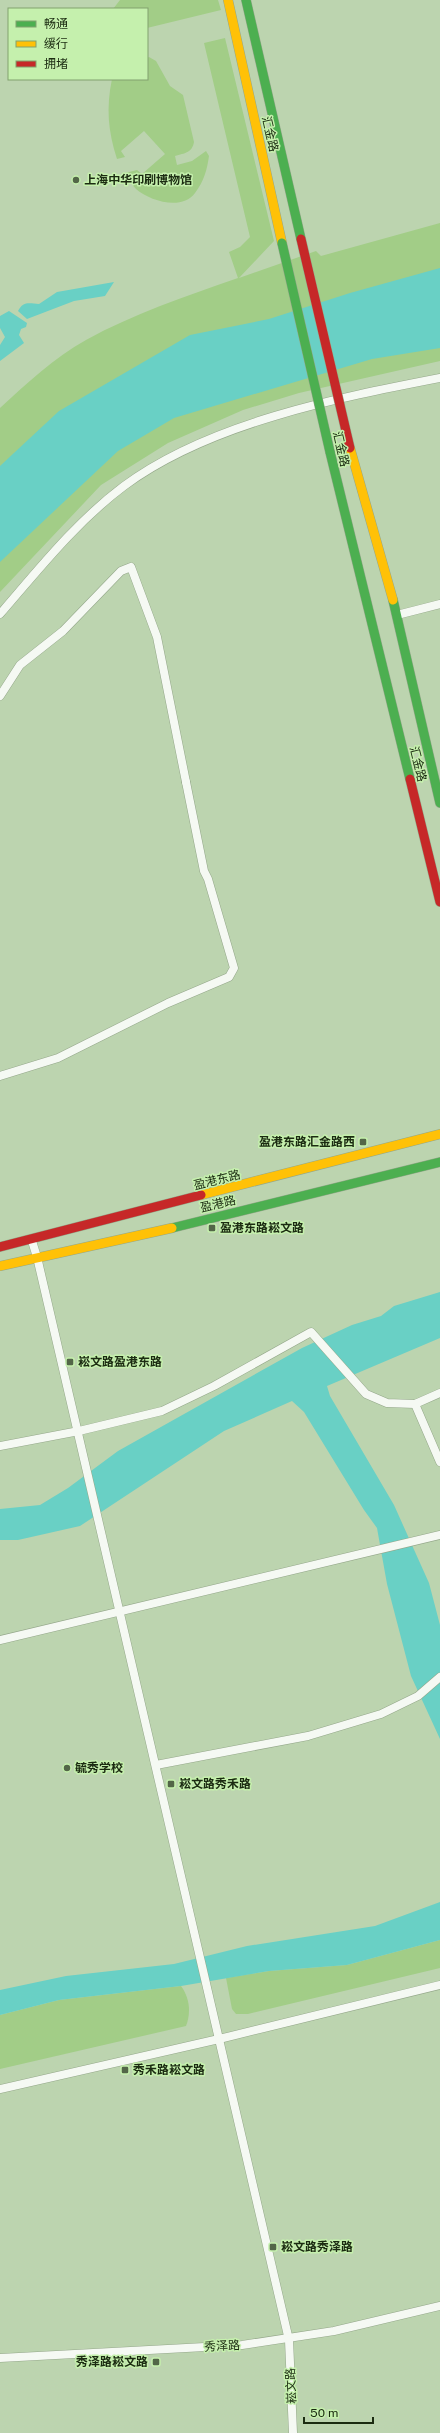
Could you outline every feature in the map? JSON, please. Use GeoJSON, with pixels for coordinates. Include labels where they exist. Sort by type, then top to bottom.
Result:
{"type":"FeatureCollection","features":[{"type":"Feature","properties":{"kind":"main road","name":"汇金路"},"geometry":{"type":"LineString","coordinates":[[228,0],[330,452],[440,902]]}},
{"type":"Feature","properties":{"kind":"main road","name":"汇金路"},"geometry":{"type":"LineString","coordinates":[[246,0],[350,448],[397,615],[440,803]]}},
{"type":"Feature","properties":{"kind":"main road","name":"盈港东路"},"geometry":{"type":"LineString","coordinates":[[0,1247],[32,1241],[440,1134]]}},
{"type":"Feature","properties":{"kind":"main road","name":"盈港路"},"geometry":{"type":"LineString","coordinates":[[0,1266],[217,1217],[440,1162]]}},
{"type":"Feature","properties":{"kind":"street"},"geometry":{"type":"LineString","coordinates":[[0,614],[75,528],[125,486],[180,452],[256,422],[373,391],[440,378]]}},
{"type":"Feature","properties":{"kind":"street"},"geometry":{"type":"LineString","coordinates":[[0,696],[20,665],[63,631],[121,571],[131,567],[156,637],[204,871],[208,879],[234,968],[229,977],[168,1003],[58,1058],[0,1076]]}},
{"type":"Feature","properties":{"kind":"street"},"geometry":{"type":"LineString","coordinates":[[397,615],[440,604]]}},
{"type":"Feature","properties":{"kind":"street","name":"崧文路"},"geometry":{"type":"LineString","coordinates":[[32,1241],[37,1257],[87,1478],[120,1610],[289,2340],[293,2433]]}},
{"type":"Feature","properties":{"kind":"street"},"geometry":{"type":"LineString","coordinates":[[0,1446],[77,1431],[162,1411],[214,1386],[311,1332],[366,1394],[386,1403],[415,1404],[440,1393]]}},
{"type":"Feature","properties":{"kind":"street"},"geometry":{"type":"LineString","coordinates":[[415,1404],[440,1462]]}},
{"type":"Feature","properties":{"kind":"street"},"geometry":{"type":"LineString","coordinates":[[0,1640],[120,1610],[440,1535]]}},
{"type":"Feature","properties":{"kind":"street"},"geometry":{"type":"LineString","coordinates":[[156,1765],[308,1736],[381,1714],[418,1696],[440,1677]]}},
{"type":"Feature","properties":{"kind":"street"},"geometry":{"type":"LineString","coordinates":[[0,2089],[219,2039],[440,1985]]}},
{"type":"Feature","properties":{"kind":"street","name":"秀泽路"},"geometry":{"type":"LineString","coordinates":[[0,2358],[242,2345],[289,2340],[440,2306]]}},
{"type":"Feature","properties":{"kind":"green space"},"geometry":{"type":"Polygon","coordinates":[[[120,0],[218,0],[221,10],[148,28],[148,8],[114,8],[120,0]]]}},
{"type":"Feature","properties":{"kind":"green space"},"geometry":{"type":"Polygon","coordinates":[[[225,38],[274,241],[239,278],[316,251],[321,256],[440,223],[440,361],[299,393],[243,410],[168,443],[101,485],[0,592],[0,408],[52,363],[86,340],[141,314],[238,278],[229,252],[240,247],[250,237],[204,43],[225,38]]]}},
{"type":"Feature","properties":{"kind":"green space"},"geometry":{"type":"Polygon","coordinates":[[[148,58],[156,61],[170,86],[183,95],[194,142],[190,150],[175,156],[177,165],[192,161],[206,151],[209,156],[206,171],[201,184],[195,193],[182,202],[166,202],[149,197],[136,189],[125,173],[137,170],[142,174],[165,154],[144,131],[121,151],[125,157],[117,159],[112,139],[109,119],[109,100],[112,80],[148,80],[148,58]]]}},
{"type":"Feature","properties":{"kind":"green space"},"geometry":{"type":"Polygon","coordinates":[[[440,1940],[440,1968],[248,2014],[236,2014],[232,2009],[226,1978],[269,1971],[347,1965],[440,1940]]]}},
{"type":"Feature","properties":{"kind":"green space"},"geometry":{"type":"Polygon","coordinates":[[[181,1986],[186,1995],[189,2006],[189,2016],[186,2026],[0,2069],[0,2015],[59,2000],[181,1986]]]}},
{"type":"Feature","properties":{"kind":"water"},"geometry":{"type":"Polygon","coordinates":[[[440,268],[440,348],[372,359],[174,418],[118,451],[0,562],[0,466],[59,411],[190,335],[269,319],[350,293],[440,268]]]}},
{"type":"Feature","properties":{"kind":"water"},"geometry":{"type":"Polygon","coordinates":[[[114,282],[105,296],[74,301],[27,319],[18,311],[24,304],[39,304],[57,292],[114,282]]]}},
{"type":"Feature","properties":{"kind":"water"},"geometry":{"type":"Polygon","coordinates":[[[9,311],[27,323],[26,327],[21,329],[19,335],[24,343],[0,361],[0,345],[5,337],[0,328],[0,316],[9,311]]]}},
{"type":"Feature","properties":{"kind":"water"},"geometry":{"type":"Polygon","coordinates":[[[440,1292],[440,1338],[327,1386],[330,1396],[394,1505],[429,1583],[440,1625],[440,1739],[411,1676],[387,1584],[377,1528],[364,1510],[304,1412],[292,1401],[224,1431],[80,1526],[18,1540],[0,1540],[0,1509],[40,1505],[68,1488],[118,1451],[302,1348],[352,1325],[381,1316],[394,1306],[440,1292]]]}},
{"type":"Feature","properties":{"kind":"water"},"geometry":{"type":"Polygon","coordinates":[[[440,1902],[440,1940],[347,1965],[269,1971],[181,1986],[59,2000],[0,2015],[0,1990],[66,1976],[174,1964],[247,1946],[375,1926],[440,1902]]]}},
{"type":"Feature","properties":{"kind":"traffic: fast"},"geometry":{"type":"LineString","coordinates":[[246,0],[301,239]]}},
{"type":"Feature","properties":{"kind":"traffic: fast"},"geometry":{"type":"LineString","coordinates":[[282,243],[330,452]]}},
{"type":"Feature","properties":{"kind":"traffic: fast"},"geometry":{"type":"LineString","coordinates":[[330,452],[410,779]]}},
{"type":"Feature","properties":{"kind":"traffic: fast"},"geometry":{"type":"LineString","coordinates":[[393,600],[440,803]]}},
{"type":"Feature","properties":{"kind":"traffic: fast"},"geometry":{"type":"LineString","coordinates":[[172,1228],[440,1162]]}},
{"type":"Feature","properties":{"kind":"traffic: slow"},"geometry":{"type":"LineString","coordinates":[[228,0],[282,243]]}},
{"type":"Feature","properties":{"kind":"traffic: slow"},"geometry":{"type":"LineString","coordinates":[[350,448],[393,600]]}},
{"type":"Feature","properties":{"kind":"traffic: slow"},"geometry":{"type":"LineString","coordinates":[[201,1195],[440,1134]]}},
{"type":"Feature","properties":{"kind":"traffic: slow"},"geometry":{"type":"LineString","coordinates":[[0,1266],[172,1228]]}},
{"type":"Feature","properties":{"kind":"traffic: jam"},"geometry":{"type":"LineString","coordinates":[[301,239],[350,448]]}},
{"type":"Feature","properties":{"kind":"traffic: jam"},"geometry":{"type":"LineString","coordinates":[[410,779],[440,902]]}},
{"type":"Feature","properties":{"kind":"traffic: jam"},"geometry":{"type":"LineString","coordinates":[[0,1247],[201,1195]]}},
{"type":"Feature","properties":{"kind":"place","name":"上海中华印刷博物馆"},"geometry":{"type":"Point","coordinates":[76,180]}},
{"type":"Feature","properties":{"kind":"place","name":"盈港东路汇金路西"},"geometry":{"type":"Point","coordinates":[363,1142]}},
{"type":"Feature","properties":{"kind":"place","name":"盈港东路崧文路"},"geometry":{"type":"Point","coordinates":[212,1228]}},
{"type":"Feature","properties":{"kind":"place","name":"崧文路盈港东路"},"geometry":{"type":"Point","coordinates":[70,1362]}},
{"type":"Feature","properties":{"kind":"place","name":"毓秀学校"},"geometry":{"type":"Point","coordinates":[67,1768]}},
{"type":"Feature","properties":{"kind":"place","name":"崧文路秀禾路"},"geometry":{"type":"Point","coordinates":[171,1784]}},
{"type":"Feature","properties":{"kind":"place","name":"秀禾路崧文路"},"geometry":{"type":"Point","coordinates":[125,2070]}},
{"type":"Feature","properties":{"kind":"place","name":"崧文路秀泽路"},"geometry":{"type":"Point","coordinates":[273,2247]}},
{"type":"Feature","properties":{"kind":"place","name":"秀泽路崧文路"},"geometry":{"type":"Point","coordinates":[156,2362]}}]}
